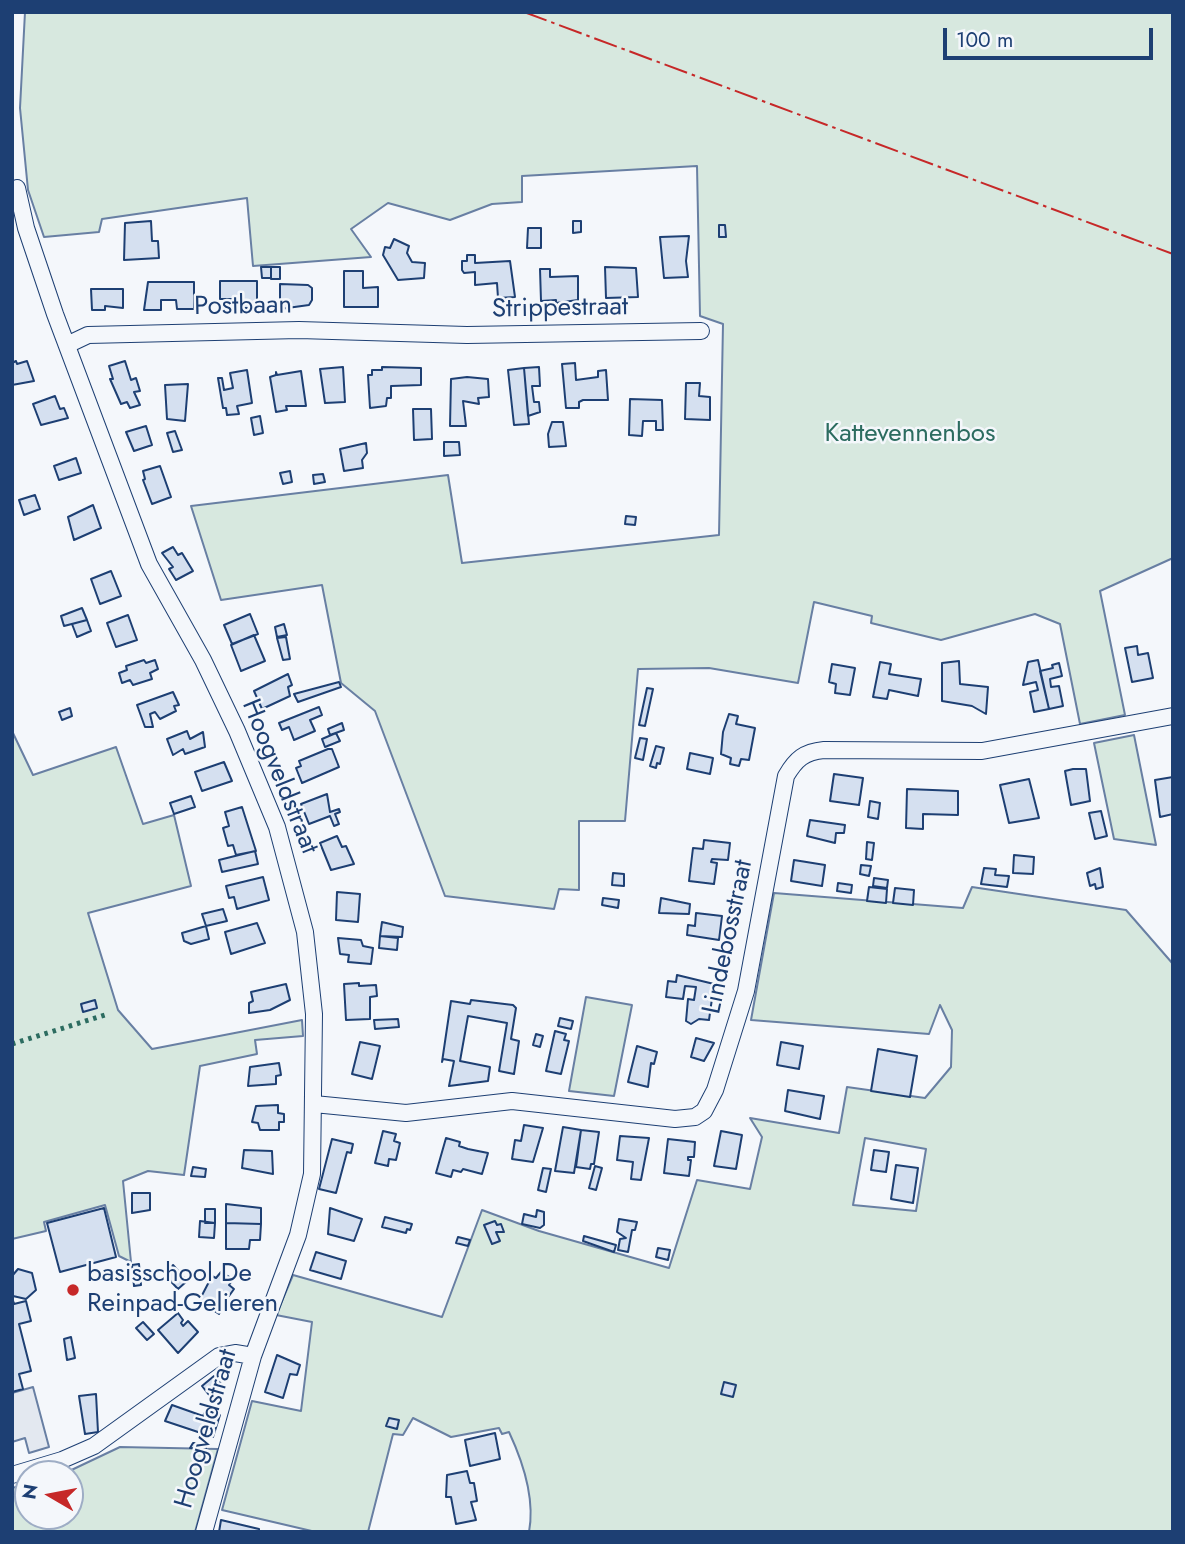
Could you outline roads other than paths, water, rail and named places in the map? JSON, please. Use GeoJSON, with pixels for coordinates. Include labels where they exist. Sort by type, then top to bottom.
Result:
{"type":"FeatureCollection","features":[{"type":"Feature","properties":{"kind":"street","name":"Hoogveldstraat"},"geometry":{"type":"LineString","coordinates":[[17,188],[26,228],[149,564],[203,660],[277,827],[305,932],[314,1014],[312,1174],[306,1205],[253,1356],[204,1532]]}},
{"type":"Feature","properties":{"kind":"street","name":"Postbaan"},"geometry":{"type":"LineString","coordinates":[[69,344],[88,335],[299,330],[421,332]]}},
{"type":"Feature","properties":{"kind":"street","name":"Strippestraat"},"geometry":{"type":"LineString","coordinates":[[421,332],[467,335],[701,331]]}},
{"type":"Feature","properties":{"kind":"street","name":"Lindebosstraat"},"geometry":{"type":"LineString","coordinates":[[314,1104],[406,1113],[512,1101],[675,1119],[695,1117],[704,1111],[715,1090],[746,991],[786,776],[795,761],[809,752],[824,750],[982,751],[1173,716]]}},
{"type":"Feature","properties":{"kind":"street"},"geometry":{"type":"LineString","coordinates":[[12,1475],[62,1460],[94,1446],[219,1356],[235,1353],[253,1356]]}},
{"type":"Feature","properties":{"kind":"place","name":"basisschool De Reinpad-Gelieren"},"geometry":{"type":"Point","coordinates":[73,1290]}},
{"type":"Feature","properties":{"kind":"park label","name":"Kattevennenbos"},"geometry":{"type":"Point","coordinates":[910,435]}}]}
